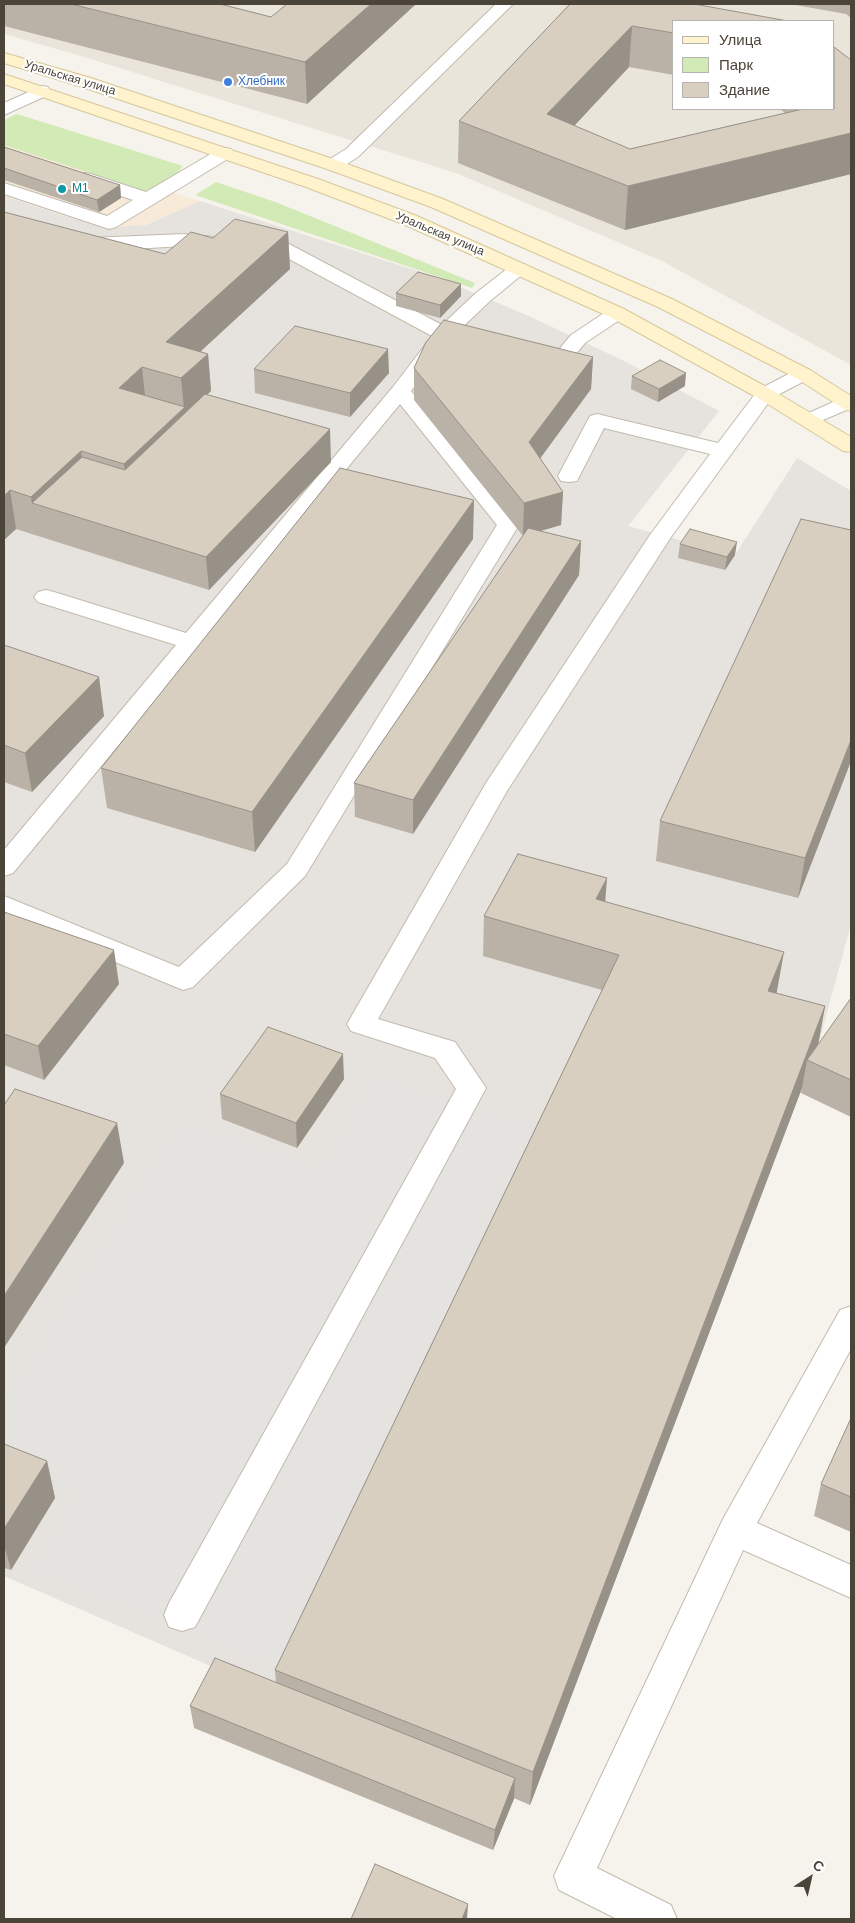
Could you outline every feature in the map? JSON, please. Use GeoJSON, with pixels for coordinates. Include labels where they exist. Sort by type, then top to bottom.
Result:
{"type":"FeatureCollection","features":[{"type":"Feature","properties":{"kind":"main road","name":"Уральская улица"},"geometry":{"type":"LineString","coordinates":[[4,58],[85,82],[333,165],[437,203],[533,243],[665,303],[803,374],[850,402]]}},
{"type":"Feature","properties":{"kind":"main road","name":"Уральская улица"},"geometry":{"type":"LineString","coordinates":[[4,79],[225,152],[410,220],[617,313],[765,394],[851,446]]}},
{"type":"Feature","properties":{"kind":"lane"},"geometry":{"type":"LineString","coordinates":[[333,165],[352,153],[505,4]]}},
{"type":"Feature","properties":{"kind":"lane"},"geometry":{"type":"LineString","coordinates":[[4,110],[42,90]]}},
{"type":"Feature","properties":{"kind":"lane"},"geometry":{"type":"LineString","coordinates":[[4,188],[109,223],[225,152]]}},
{"type":"Feature","properties":{"kind":"lane"},"geometry":{"type":"LineString","coordinates":[[64,172],[148,199]]}},
{"type":"Feature","properties":{"kind":"lane"},"geometry":{"type":"LineString","coordinates":[[68,238],[96,245],[184,240],[282,248],[444,334]]}},
{"type":"Feature","properties":{"kind":"lane"},"geometry":{"type":"LineString","coordinates":[[4,867],[400,391],[444,334],[518,268]]}},
{"type":"Feature","properties":{"kind":"lane"},"geometry":{"type":"LineString","coordinates":[[522,357],[556,366],[578,339],[617,313]]}},
{"type":"Feature","properties":{"kind":"lane"},"geometry":{"type":"LineString","coordinates":[[182,1615],[471,1088],[444,1050],[362,1024],[495,789],[661,535],[765,394],[803,374]]}},
{"type":"Feature","properties":{"kind":"lane"},"geometry":{"type":"LineString","coordinates":[[4,905],[183,980],[296,870],[508,525],[400,391]]}},
{"type":"Feature","properties":{"kind":"lane"},"geometry":{"type":"LineString","coordinates":[[809,420],[850,402]]}},
{"type":"Feature","properties":{"kind":"lane"},"geometry":{"type":"LineString","coordinates":[[569,476],[597,420],[723,451]]}},
{"type":"Feature","properties":{"kind":"lane"},"geometry":{"type":"LineString","coordinates":[[46,598],[191,642]]}},
{"type":"Feature","properties":{"kind":"lane"},"geometry":{"type":"LineString","coordinates":[[657,1919],[573,1876],[735,1530],[851,1319]]}},
{"type":"Feature","properties":{"kind":"lane"},"geometry":{"type":"LineString","coordinates":[[735,1530],[851,1582]]}},
{"type":"Feature","properties":{"kind":"shaded area"},"geometry":{"type":"Polygon","coordinates":[[[4,4],[851,4],[851,365],[662,261],[456,173],[81,56],[4,34],[4,4]]]}},
{"type":"Feature","properties":{"kind":"shaded area"},"geometry":{"type":"Polygon","coordinates":[[[4,145],[145,191],[158,188],[200,201],[146,225],[114,227],[74,219],[4,196],[4,145]]]}},
{"type":"Feature","properties":{"kind":"shaded area"},"geometry":{"type":"Polygon","coordinates":[[[4,196],[74,219],[114,227],[146,225],[200,201],[436,277],[578,339],[719,411],[628,526],[735,555],[797,458],[851,491],[851,924],[818,1046],[530,1805],[279,1705],[222,1671],[4,1576],[4,196]]]}},
{"type":"Feature","properties":{"kind":"shaded area"},"geometry":{"type":"Polygon","coordinates":[[[373,1075],[544,1128],[286,1671],[30,1571],[74,1495],[4,1469],[4,1399],[179,1120],[322,1166],[373,1075]]]}},
{"type":"Feature","properties":{"kind":"green space"},"geometry":{"type":"Polygon","coordinates":[[[17,114],[183,166],[170,181],[158,188],[145,191],[4,145],[4,120],[17,114]]]}},
{"type":"Feature","properties":{"kind":"green space"},"geometry":{"type":"Polygon","coordinates":[[[216,182],[278,203],[475,283],[472,288],[195,195],[216,182]]]}},
{"type":"Feature","properties":{"kind":"building"},"geometry":{"type":"Polygon","coordinates":[[[71,4],[220,4],[271,17],[287,4],[371,4],[305,62],[71,4]]]}},
{"type":"Feature","properties":{"kind":"building"},"geometry":{"type":"Polygon","coordinates":[[[570,4],[694,4],[782,20],[672,20],[672,33],[632,26],[547,114],[630,149],[799,110],[835,110],[835,48],[851,60],[851,133],[628,186],[459,121],[570,4]]]}},
{"type":"Feature","properties":{"kind":"building"},"geometry":{"type":"Polygon","coordinates":[[[4,147],[120,185],[97,200],[4,168],[4,147]]]}},
{"type":"Feature","properties":{"kind":"building"},"geometry":{"type":"Polygon","coordinates":[[[4,212],[165,254],[191,232],[213,238],[235,219],[288,232],[166,342],[208,354],[181,378],[142,367],[119,388],[185,407],[124,464],[81,451],[31,497],[10,490],[4,496],[4,212]]]}},
{"type":"Feature","properties":{"kind":"building"},"geometry":{"type":"Polygon","coordinates":[[[418,272],[461,284],[440,305],[396,293],[418,272]]]}},
{"type":"Feature","properties":{"kind":"building"},"geometry":{"type":"Polygon","coordinates":[[[444,320],[593,357],[529,442],[563,492],[524,503],[414,368],[426,342],[444,320]]]}},
{"type":"Feature","properties":{"kind":"building"},"geometry":{"type":"Polygon","coordinates":[[[295,326],[388,349],[350,393],[254,369],[295,326]]]}},
{"type":"Feature","properties":{"kind":"building"},"geometry":{"type":"Polygon","coordinates":[[[660,360],[686,373],[659,389],[632,376],[660,360]]]}},
{"type":"Feature","properties":{"kind":"building"},"geometry":{"type":"Polygon","coordinates":[[[205,394],[330,429],[206,557],[32,503],[82,457],[125,470],[205,394]]]}},
{"type":"Feature","properties":{"kind":"building"},"geometry":{"type":"Polygon","coordinates":[[[340,468],[474,500],[252,812],[101,768],[340,468]]]}},
{"type":"Feature","properties":{"kind":"building"},"geometry":{"type":"Polygon","coordinates":[[[801,519],[851,530],[851,740],[805,858],[660,821],[801,519]]]}},
{"type":"Feature","properties":{"kind":"building"},"geometry":{"type":"Polygon","coordinates":[[[528,528],[581,541],[413,800],[354,783],[528,528]]]}},
{"type":"Feature","properties":{"kind":"building"},"geometry":{"type":"Polygon","coordinates":[[[690,529],[737,542],[727,557],[680,544],[690,529]]]}},
{"type":"Feature","properties":{"kind":"building"},"geometry":{"type":"Polygon","coordinates":[[[4,645],[99,677],[25,753],[4,745],[4,645]]]}},
{"type":"Feature","properties":{"kind":"building"},"geometry":{"type":"Polygon","coordinates":[[[518,854],[607,878],[596,899],[784,952],[768,991],[825,1006],[533,1772],[275,1670],[619,955],[484,916],[518,854]]]}},
{"type":"Feature","properties":{"kind":"building"},"geometry":{"type":"Polygon","coordinates":[[[4,912],[114,950],[38,1046],[4,1034],[4,912]]]}},
{"type":"Feature","properties":{"kind":"building"},"geometry":{"type":"Polygon","coordinates":[[[851,998],[851,1080],[807,1060],[851,998]]]}},
{"type":"Feature","properties":{"kind":"building"},"geometry":{"type":"Polygon","coordinates":[[[268,1027],[343,1054],[296,1123],[220,1094],[268,1027]]]}},
{"type":"Feature","properties":{"kind":"building"},"geometry":{"type":"Polygon","coordinates":[[[15,1089],[117,1123],[4,1296],[4,1105],[15,1089]]]}},
{"type":"Feature","properties":{"kind":"building"},"geometry":{"type":"Polygon","coordinates":[[[851,1418],[851,1497],[821,1484],[851,1418]]]}},
{"type":"Feature","properties":{"kind":"building"},"geometry":{"type":"Polygon","coordinates":[[[4,1444],[47,1461],[4,1529],[4,1444]]]}},
{"type":"Feature","properties":{"kind":"building"},"geometry":{"type":"Polygon","coordinates":[[[215,1658],[515,1778],[495,1830],[190,1706],[215,1658]]]}},
{"type":"Feature","properties":{"kind":"building"},"geometry":{"type":"Polygon","coordinates":[[[375,1864],[468,1904],[462,1919],[351,1919],[375,1864]]]}},
{"type":"Feature","properties":{"kind":"place","name":"Хлебник"},"geometry":{"type":"Point","coordinates":[228,82]}},
{"type":"Feature","properties":{"kind":"place","name":"М1"},"geometry":{"type":"Point","coordinates":[62,189]}}]}
